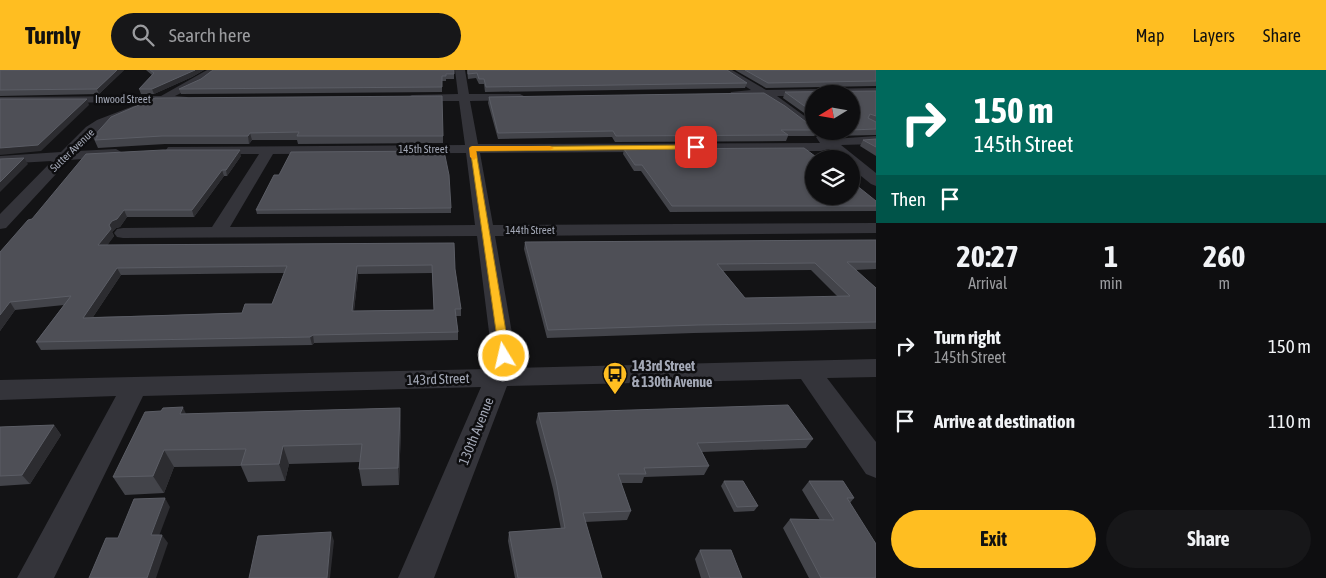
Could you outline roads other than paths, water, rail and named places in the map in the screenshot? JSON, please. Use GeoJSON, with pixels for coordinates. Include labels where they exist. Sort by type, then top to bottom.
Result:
{"type":"FeatureCollection","features":[{"type":"Feature","properties":{"kind":"street","name":"Sutter Avenue"},"geometry":{"type":"LineString","coordinates":[[0,224],[64,156],[100,123],[197,81],[213,70]]}},
{"type":"Feature","properties":{"kind":"street","name":"130th Avenue"},"geometry":{"type":"LineString","coordinates":[[416,578],[498,377],[504,356],[460,70]]}},
{"type":"Feature","properties":{"kind":"street"},"geometry":{"type":"LineString","coordinates":[[725,70],[788,108],[805,122]]}},
{"type":"Feature","properties":{"kind":"street"},"geometry":{"type":"LineString","coordinates":[[721,94],[876,91]]}},
{"type":"Feature","properties":{"kind":"street"},"geometry":{"type":"LineString","coordinates":[[402,98],[528,97]]}},
{"type":"Feature","properties":{"kind":"street","name":"Inwood Street"},"geometry":{"type":"LineString","coordinates":[[0,100],[194,99]]}},
{"type":"Feature","properties":{"kind":"street"},"geometry":{"type":"LineString","coordinates":[[827,140],[839,150]]}},
{"type":"Feature","properties":{"kind":"street","name":"145th Street"},"geometry":{"type":"LineString","coordinates":[[155,151],[811,147],[842,141],[876,140]]}},
{"type":"Feature","properties":{"kind":"street"},"geometry":{"type":"LineString","coordinates":[[218,232],[270,149]]}},
{"type":"Feature","properties":{"kind":"street"},"geometry":{"type":"LineString","coordinates":[[0,160],[126,152]]}},
{"type":"Feature","properties":{"kind":"street"},"geometry":{"type":"LineString","coordinates":[[860,168],[876,181]]}},
{"type":"Feature","properties":{"kind":"street","name":"144th Street"},"geometry":{"type":"LineString","coordinates":[[123,233],[876,228]]}},
{"type":"Feature","properties":{"kind":"street","name":"143rd Street"},"geometry":{"type":"LineString","coordinates":[[0,390],[876,368]]}},
{"type":"Feature","properties":{"kind":"street"},"geometry":{"type":"LineString","coordinates":[[808,370],[876,465]]}},
{"type":"Feature","properties":{"kind":"street"},"geometry":{"type":"LineString","coordinates":[[35,578],[134,388]]}},
{"type":"Feature","properties":{"kind":"place","name":"143rd Street & 130th Avenue"},"geometry":{"type":"Point","coordinates":[615,395]}}]}
